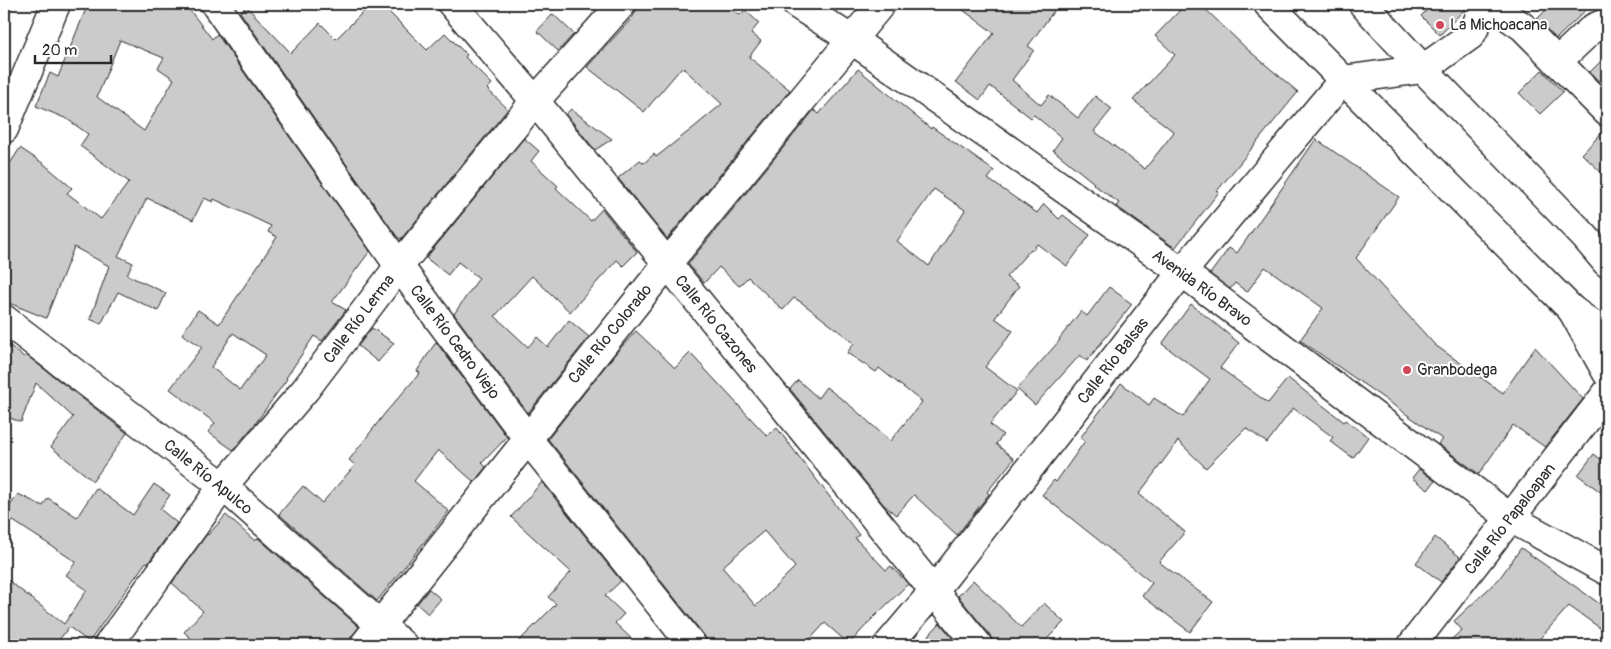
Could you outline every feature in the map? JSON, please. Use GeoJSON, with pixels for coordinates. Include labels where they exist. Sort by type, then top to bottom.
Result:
{"type":"FeatureCollection","features":[{"type":"Feature","properties":{"kind":"street"},"geometry":{"type":"LineString","coordinates":[[4,129],[56,4]]}},
{"type":"Feature","properties":{"kind":"street","name":"Calle Río Cedro Viejo"},"geometry":{"type":"LineString","coordinates":[[215,4],[398,266],[527,438],[692,645]]}},
{"type":"Feature","properties":{"kind":"street","name":"Calle Río Cazones"},"geometry":{"type":"LineString","coordinates":[[452,4],[535,101],[978,645]]}},
{"type":"Feature","properties":{"kind":"street","name":"Calle Río Lerma"},"geometry":{"type":"LineString","coordinates":[[108,645],[223,486],[305,390],[398,266],[535,101],[622,4]]}},
{"type":"Feature","properties":{"kind":"street","name":"Avenida Río Bravo"},"geometry":{"type":"LineString","coordinates":[[796,4],[852,39],[1182,272],[1512,518],[1607,571]]}},
{"type":"Feature","properties":{"kind":"street","name":"Calle Río Colorado"},"geometry":{"type":"LineString","coordinates":[[372,635],[667,264],[881,4]]}},
{"type":"Feature","properties":{"kind":"street"},"geometry":{"type":"LineString","coordinates":[[1268,4],[1572,310],[1607,335]]}},
{"type":"Feature","properties":{"kind":"street"},"geometry":{"type":"LineString","coordinates":[[1363,4],[1423,69],[1596,242],[1607,263]]}},
{"type":"Feature","properties":{"kind":"street"},"geometry":{"type":"LineString","coordinates":[[1343,80],[1423,69],[1471,35],[1480,17],[1480,4]]}},
{"type":"Feature","properties":{"kind":"street"},"geometry":{"type":"LineString","coordinates":[[1490,4],[1523,27],[1607,112]]}},
{"type":"Feature","properties":{"kind":"street"},"geometry":{"type":"LineString","coordinates":[[1557,62],[1593,28],[1607,22]]}},
{"type":"Feature","properties":{"kind":"street","name":"Calle Río Balsas"},"geometry":{"type":"LineString","coordinates":[[888,645],[933,592],[1182,272],[1343,80]]}},
{"type":"Feature","properties":{"kind":"street"},"geometry":{"type":"LineString","coordinates":[[1572,310],[1607,372]]}},
{"type":"Feature","properties":{"kind":"street","name":"Calle Río Apulco"},"geometry":{"type":"LineString","coordinates":[[4,319],[223,486],[372,635],[403,645]]}},
{"type":"Feature","properties":{"kind":"street","name":"Calle Río Papaloapan"},"geometry":{"type":"LineString","coordinates":[[1412,645],[1607,393]]}},
{"type":"Feature","properties":{"kind":"building"},"geometry":{"type":"Polygon","coordinates":[[[88,4],[185,4],[212,39],[217,34],[370,251],[332,302],[346,310],[322,341],[314,336],[287,379],[255,424],[233,450],[208,432],[215,423],[170,389],[202,347],[182,334],[198,310],[219,324],[277,237],[268,232],[271,226],[214,199],[213,202],[204,198],[193,220],[147,198],[118,256],[133,263],[127,275],[166,293],[158,311],[118,292],[101,324],[90,319],[109,266],[74,247],[46,318],[4,301],[4,173],[20,148],[44,164],[72,188],[67,193],[101,219],[129,182],[80,146],[88,134],[67,119],[36,106],[50,73],[58,77],[88,4]],[[120,40],[97,97],[144,131],[174,79],[158,68],[164,58],[120,40]],[[233,333],[211,367],[240,390],[266,355],[233,333]]]}},
{"type":"Feature","properties":{"kind":"building"},"geometry":{"type":"Polygon","coordinates":[[[371,4],[381,4],[427,50],[445,33],[467,55],[465,57],[492,84],[487,89],[508,109],[401,239],[397,237],[240,12],[246,6],[291,53],[320,23],[336,39],[371,4]]]}},
{"type":"Feature","properties":{"kind":"building"},"geometry":{"type":"Polygon","coordinates":[[[640,4],[725,4],[740,15],[745,10],[759,23],[751,33],[761,41],[749,57],[790,90],[667,239],[618,178],[640,160],[644,163],[654,154],[656,157],[722,104],[682,67],[644,112],[587,67],[632,18],[640,4]]]}},
{"type":"Feature","properties":{"kind":"building"},"geometry":{"type":"Polygon","coordinates":[[[955,4],[1059,4],[1028,46],[1034,50],[1012,80],[1041,105],[1049,95],[1078,118],[1095,96],[1112,109],[1094,131],[1145,169],[1174,132],[1133,100],[1175,55],[1155,36],[1186,4],[1200,4],[1247,49],[1298,92],[1217,191],[1219,192],[1175,248],[1116,206],[1119,203],[1053,150],[1062,138],[1034,115],[1031,118],[990,86],[980,100],[956,82],[994,33],[955,4]]]}},
{"type":"Feature","properties":{"kind":"building","name":"La Michoacana"},"geometry":{"type":"Polygon","coordinates":[[[1433,4],[1464,4],[1464,10],[1440,35],[1421,16],[1433,4]]]}},
{"type":"Feature","properties":{"kind":"building"},"geometry":{"type":"Polygon","coordinates":[[[1552,4],[1592,4],[1556,39],[1537,19],[1552,4]]]}},
{"type":"Feature","properties":{"kind":"building"},"geometry":{"type":"Polygon","coordinates":[[[553,14],[574,34],[558,51],[537,31],[553,14]]]}},
{"type":"Feature","properties":{"kind":"building"},"geometry":{"type":"Polygon","coordinates":[[[1607,55],[1607,90],[1590,72],[1607,55]]]}},
{"type":"Feature","properties":{"kind":"building"},"geometry":{"type":"Polygon","coordinates":[[[858,69],[931,129],[932,127],[994,171],[988,179],[1037,213],[1044,204],[1059,219],[1063,215],[1090,235],[1067,266],[1037,244],[1006,277],[1019,286],[995,318],[1013,331],[985,367],[1017,391],[990,424],[1003,435],[996,444],[1014,459],[987,492],[989,494],[957,535],[914,495],[896,515],[884,505],[790,389],[798,380],[818,398],[826,387],[890,441],[922,402],[879,368],[876,372],[847,353],[854,343],[801,302],[794,298],[783,310],[748,277],[739,286],[719,267],[704,283],[688,264],[814,110],[819,114],[858,69]],[[934,189],[897,241],[929,266],[965,210],[934,189]]]}},
{"type":"Feature","properties":{"kind":"building"},"geometry":{"type":"Polygon","coordinates":[[[1542,70],[1563,92],[1540,114],[1519,93],[1542,70]]]}},
{"type":"Feature","properties":{"kind":"building"},"geometry":{"type":"Polygon","coordinates":[[[571,109],[612,139],[595,150],[566,114],[571,109]]]}},
{"type":"Feature","properties":{"kind":"building"},"geometry":{"type":"Polygon","coordinates":[[[1607,127],[1607,178],[1582,154],[1607,127]]]}},
{"type":"Feature","properties":{"kind":"building"},"geometry":{"type":"Polygon","coordinates":[[[524,138],[539,151],[531,161],[558,186],[556,188],[591,221],[602,209],[637,252],[623,266],[617,260],[570,312],[532,276],[495,316],[528,347],[537,337],[548,347],[569,320],[589,337],[528,413],[454,314],[479,278],[458,262],[448,275],[426,258],[524,138]]]}},
{"type":"Feature","properties":{"kind":"building"},"geometry":{"type":"Polygon","coordinates":[[[1316,139],[1399,197],[1356,258],[1435,345],[1503,393],[1535,347],[1583,399],[1545,447],[1513,425],[1479,474],[1438,444],[1442,439],[1300,340],[1323,308],[1265,267],[1247,292],[1235,283],[1230,289],[1210,274],[1229,248],[1237,253],[1316,139]]]}},
{"type":"Feature","properties":{"kind":"building"},"geometry":{"type":"Polygon","coordinates":[[[1109,287],[1132,304],[1087,361],[1080,355],[1035,405],[1017,389],[1060,340],[1081,311],[1087,316],[1109,287]]]}},
{"type":"Feature","properties":{"kind":"building"},"geometry":{"type":"Polygon","coordinates":[[[1191,304],[1239,343],[1220,368],[1268,403],[1288,378],[1344,422],[1346,420],[1368,437],[1353,458],[1330,441],[1333,437],[1293,408],[1267,443],[1246,428],[1206,468],[1178,441],[1139,494],[1185,532],[1159,562],[1213,602],[1190,632],[1142,596],[1152,583],[1042,495],[1054,480],[1056,482],[1085,441],[1080,438],[1121,383],[1149,405],[1154,398],[1183,417],[1210,379],[1162,344],[1191,304]]]}},
{"type":"Feature","properties":{"kind":"building"},"geometry":{"type":"Polygon","coordinates":[[[372,328],[394,343],[378,362],[358,346],[372,328]]]}},
{"type":"Feature","properties":{"kind":"building"},"geometry":{"type":"Polygon","coordinates":[[[636,331],[675,368],[690,353],[767,436],[777,428],[859,535],[855,538],[886,570],[891,566],[908,584],[849,644],[825,623],[805,645],[709,645],[704,635],[548,439],[615,354],[636,331]],[[764,531],[722,567],[756,606],[795,567],[764,531]]]}},
{"type":"Feature","properties":{"kind":"building"},"geometry":{"type":"Polygon","coordinates":[[[4,341],[24,357],[26,355],[127,433],[93,481],[51,447],[73,417],[36,383],[21,422],[4,416],[4,341]]]}},
{"type":"Feature","properties":{"kind":"building"},"geometry":{"type":"Polygon","coordinates":[[[436,342],[507,437],[482,463],[486,467],[474,482],[438,450],[414,481],[449,511],[377,601],[279,514],[303,486],[322,503],[355,465],[349,460],[386,412],[420,373],[417,371],[436,342]]]}},
{"type":"Feature","properties":{"kind":"building"},"geometry":{"type":"Polygon","coordinates":[[[1594,454],[1607,464],[1607,497],[1578,475],[1594,454]]]}},
{"type":"Feature","properties":{"kind":"building"},"geometry":{"type":"Polygon","coordinates":[[[1419,469],[1435,481],[1428,490],[1412,478],[1419,469]]]}},
{"type":"Feature","properties":{"kind":"building"},"geometry":{"type":"Polygon","coordinates":[[[542,482],[621,581],[605,596],[624,614],[615,623],[638,645],[515,645],[556,604],[548,597],[571,572],[511,517],[542,482]]]}},
{"type":"Feature","properties":{"kind":"building"},"geometry":{"type":"Polygon","coordinates":[[[154,484],[170,495],[160,509],[177,523],[148,563],[146,562],[89,642],[69,627],[55,645],[4,645],[4,577],[64,624],[87,590],[66,575],[76,562],[4,515],[18,494],[43,506],[48,498],[77,517],[96,488],[133,515],[154,484]]]}},
{"type":"Feature","properties":{"kind":"building"},"geometry":{"type":"Polygon","coordinates":[[[226,515],[255,541],[258,538],[359,627],[352,636],[349,645],[198,645],[184,632],[203,611],[172,583],[207,534],[226,515]]]}},
{"type":"Feature","properties":{"kind":"building"},"geometry":{"type":"Polygon","coordinates":[[[1435,537],[1460,557],[1441,582],[1416,563],[1435,537]]]}},
{"type":"Feature","properties":{"kind":"building"},"geometry":{"type":"Polygon","coordinates":[[[1521,548],[1607,609],[1607,633],[1569,606],[1534,645],[1445,645],[1462,630],[1454,621],[1499,579],[1521,548]]]}},
{"type":"Feature","properties":{"kind":"building"},"geometry":{"type":"Polygon","coordinates":[[[973,580],[1021,627],[1044,603],[1064,622],[1041,645],[993,645],[990,635],[958,596],[973,580]]]}},
{"type":"Feature","properties":{"kind":"building"},"geometry":{"type":"Polygon","coordinates":[[[429,589],[441,599],[428,614],[417,604],[429,589]]]}},
{"type":"Feature","properties":{"kind":"building"},"geometry":{"type":"Polygon","coordinates":[[[940,623],[958,645],[920,645],[940,623]]]}},
{"type":"Feature","properties":{"kind":"place","name":"La Michoacana"},"geometry":{"type":"Point","coordinates":[1440,25]}},
{"type":"Feature","properties":{"kind":"place","name":"Granbodega"},"geometry":{"type":"Point","coordinates":[1407,370]}}]}
